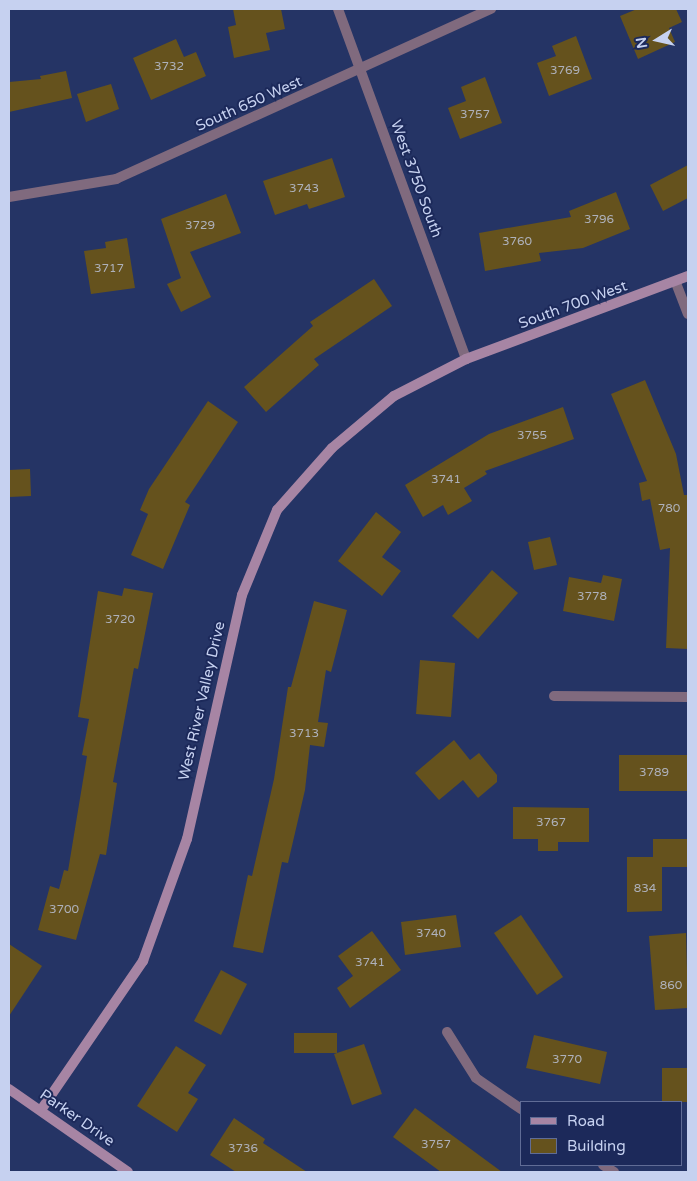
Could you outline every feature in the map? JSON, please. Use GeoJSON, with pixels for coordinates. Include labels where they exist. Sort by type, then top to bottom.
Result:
{"type":"FeatureCollection","features":[{"type":"Feature","properties":{"kind":"street","name":"West 3750 South"},"geometry":{"type":"LineString","coordinates":[[338,9],[466,359]]}},
{"type":"Feature","properties":{"kind":"street","name":"South 650 West"},"geometry":{"type":"LineString","coordinates":[[9,197],[116,179],[361,70],[491,9]]}},
{"type":"Feature","properties":{"kind":"street","name":"South 700 West"},"geometry":{"type":"LineString","coordinates":[[466,359],[676,283],[688,276]]}},
{"type":"Feature","properties":{"kind":"street"},"geometry":{"type":"LineString","coordinates":[[676,283],[688,314]]}},
{"type":"Feature","properties":{"kind":"street","name":"West River Valley Drive"},"geometry":{"type":"LineString","coordinates":[[41,1110],[143,961],[187,839],[242,595],[277,510],[332,448],[394,396],[466,359]]}},
{"type":"Feature","properties":{"kind":"street"},"geometry":{"type":"LineString","coordinates":[[554,696],[688,697]]}},
{"type":"Feature","properties":{"kind":"street"},"geometry":{"type":"LineString","coordinates":[[447,1032],[476,1078],[520,1108]]}},
{"type":"Feature","properties":{"kind":"street","name":"Parker Drive"},"geometry":{"type":"LineString","coordinates":[[9,1089],[128,1172]]}},
{"type":"Feature","properties":{"kind":"building"},"geometry":{"type":"Polygon","coordinates":[[[233,9],[281,9],[285,29],[266,33],[270,50],[234,58],[228,27],[236,25],[233,9]]]}},
{"type":"Feature","properties":{"kind":"building"},"geometry":{"type":"Polygon","coordinates":[[[637,9],[676,9],[682,22],[669,28],[675,42],[638,59],[620,16],[637,9]]]}},
{"type":"Feature","properties":{"kind":"building"},"geometry":{"type":"Polygon","coordinates":[[[576,36],[592,79],[549,96],[537,63],[556,56],[552,46],[576,36]]]}},
{"type":"Feature","properties":{"kind":"building"},"geometry":{"type":"Polygon","coordinates":[[[176,39],[184,57],[196,52],[206,76],[151,100],[133,58],[176,39]]]}},
{"type":"Feature","properties":{"kind":"building"},"geometry":{"type":"Polygon","coordinates":[[[66,71],[72,98],[9,112],[9,82],[41,79],[40,76],[66,71]]]}},
{"type":"Feature","properties":{"kind":"building"},"geometry":{"type":"Polygon","coordinates":[[[485,77],[502,123],[460,139],[448,108],[466,101],[461,87],[485,77]]]}},
{"type":"Feature","properties":{"kind":"building"},"geometry":{"type":"Polygon","coordinates":[[[111,84],[119,109],[86,122],[77,94],[111,84]]]}},
{"type":"Feature","properties":{"kind":"building"},"geometry":{"type":"Polygon","coordinates":[[[332,158],[345,197],[309,209],[307,204],[275,215],[263,181],[332,158]]]}},
{"type":"Feature","properties":{"kind":"building"},"geometry":{"type":"Polygon","coordinates":[[[688,165],[688,198],[663,211],[650,185],[688,165]]]}},
{"type":"Feature","properties":{"kind":"building"},"geometry":{"type":"Polygon","coordinates":[[[616,192],[630,229],[583,248],[539,253],[541,261],[485,271],[479,233],[571,217],[569,211],[616,192]]]}},
{"type":"Feature","properties":{"kind":"building"},"geometry":{"type":"Polygon","coordinates":[[[226,194],[241,233],[190,252],[211,297],[181,312],[167,284],[181,278],[161,219],[226,194]]]}},
{"type":"Feature","properties":{"kind":"building"},"geometry":{"type":"Polygon","coordinates":[[[127,238],[135,288],[91,294],[84,251],[106,248],[105,242],[127,238]]]}},
{"type":"Feature","properties":{"kind":"building"},"geometry":{"type":"Polygon","coordinates":[[[374,279],[392,306],[314,359],[319,365],[266,412],[244,387],[313,326],[310,322],[374,279]]]}},
{"type":"Feature","properties":{"kind":"building"},"geometry":{"type":"Polygon","coordinates":[[[645,380],[676,454],[684,495],[688,495],[688,649],[666,648],[670,548],[660,550],[650,499],[642,501],[639,483],[647,481],[611,394],[645,380]]]}},
{"type":"Feature","properties":{"kind":"building"},"geometry":{"type":"Polygon","coordinates":[[[208,401],[238,422],[185,502],[190,505],[163,569],[131,555],[148,514],[140,510],[149,489],[208,401]]]}},
{"type":"Feature","properties":{"kind":"building"},"geometry":{"type":"Polygon","coordinates":[[[563,407],[574,439],[485,471],[487,474],[464,488],[472,501],[448,515],[443,505],[423,517],[405,485],[489,434],[563,407]]]}},
{"type":"Feature","properties":{"kind":"building"},"geometry":{"type":"Polygon","coordinates":[[[30,469],[31,496],[9,497],[9,470],[30,469]]]}},
{"type":"Feature","properties":{"kind":"building"},"geometry":{"type":"Polygon","coordinates":[[[376,512],[401,532],[382,557],[401,571],[382,596],[338,561],[376,512]]]}},
{"type":"Feature","properties":{"kind":"building"},"geometry":{"type":"Polygon","coordinates":[[[550,537],[557,565],[534,570],[528,542],[550,537]]]}},
{"type":"Feature","properties":{"kind":"building"},"geometry":{"type":"Polygon","coordinates":[[[492,570],[518,593],[478,639],[452,616],[492,570]]]}},
{"type":"Feature","properties":{"kind":"building"},"geometry":{"type":"Polygon","coordinates":[[[603,575],[622,579],[614,621],[563,611],[569,577],[601,583],[603,575]]]}},
{"type":"Feature","properties":{"kind":"building"},"geometry":{"type":"Polygon","coordinates":[[[124,588],[153,593],[138,669],[134,668],[113,782],[117,783],[106,855],[100,854],[76,940],[38,930],[50,886],[59,889],[64,870],[68,871],[87,756],[82,755],[89,719],[78,717],[98,591],[122,596],[124,588]]]}},
{"type":"Feature","properties":{"kind":"building"},"geometry":{"type":"Polygon","coordinates":[[[314,601],[347,610],[331,672],[326,670],[318,722],[328,723],[324,747],[310,745],[305,790],[288,863],[282,862],[263,953],[233,947],[248,875],[252,876],[274,779],[288,687],[291,687],[314,601]]]}},
{"type":"Feature","properties":{"kind":"building"},"geometry":{"type":"Polygon","coordinates":[[[420,660],[455,663],[451,717],[416,714],[420,660]]]}},
{"type":"Feature","properties":{"kind":"building"},"geometry":{"type":"Polygon","coordinates":[[[454,740],[470,760],[479,753],[497,775],[497,782],[478,798],[463,780],[439,800],[415,773],[454,740]]]}},
{"type":"Feature","properties":{"kind":"building"},"geometry":{"type":"Polygon","coordinates":[[[619,755],[688,755],[688,791],[619,791],[619,755]]]}},
{"type":"Feature","properties":{"kind":"building"},"geometry":{"type":"Polygon","coordinates":[[[513,807],[589,808],[589,842],[558,842],[558,851],[538,851],[538,839],[513,839],[513,807]]]}},
{"type":"Feature","properties":{"kind":"building"},"geometry":{"type":"Polygon","coordinates":[[[653,839],[688,839],[688,867],[662,867],[662,911],[627,912],[627,857],[653,857],[653,839]]]}},
{"type":"Feature","properties":{"kind":"building"},"geometry":{"type":"Polygon","coordinates":[[[456,915],[461,947],[405,955],[401,922],[456,915]]]}},
{"type":"Feature","properties":{"kind":"building"},"geometry":{"type":"Polygon","coordinates":[[[521,915],[563,977],[537,995],[494,933],[521,915]]]}},
{"type":"Feature","properties":{"kind":"building"},"geometry":{"type":"Polygon","coordinates":[[[372,931],[401,970],[350,1008],[337,988],[353,976],[338,956],[372,931]]]}},
{"type":"Feature","properties":{"kind":"building"},"geometry":{"type":"Polygon","coordinates":[[[686,933],[688,1008],[655,1010],[649,936],[686,933]]]}},
{"type":"Feature","properties":{"kind":"building"},"geometry":{"type":"Polygon","coordinates":[[[9,944],[42,966],[9,1016],[9,944]]]}},
{"type":"Feature","properties":{"kind":"building"},"geometry":{"type":"Polygon","coordinates":[[[221,970],[247,984],[221,1035],[194,1021],[221,970]]]}},
{"type":"Feature","properties":{"kind":"building"},"geometry":{"type":"Polygon","coordinates":[[[294,1033],[337,1033],[337,1053],[294,1053],[294,1033]]]}},
{"type":"Feature","properties":{"kind":"building"},"geometry":{"type":"Polygon","coordinates":[[[534,1035],[607,1052],[600,1084],[526,1068],[534,1035]]]}},
{"type":"Feature","properties":{"kind":"building"},"geometry":{"type":"Polygon","coordinates":[[[364,1044],[382,1094],[352,1105],[334,1054],[364,1044]]]}},
{"type":"Feature","properties":{"kind":"building"},"geometry":{"type":"Polygon","coordinates":[[[176,1046],[206,1065],[188,1093],[198,1099],[177,1132],[137,1106],[176,1046]]]}},
{"type":"Feature","properties":{"kind":"building"},"geometry":{"type":"Polygon","coordinates":[[[662,1068],[688,1068],[688,1102],[662,1101],[662,1068]]]}},
{"type":"Feature","properties":{"kind":"building"},"geometry":{"type":"Polygon","coordinates":[[[415,1108],[502,1172],[441,1172],[393,1137],[415,1108]]]}},
{"type":"Feature","properties":{"kind":"building"},"geometry":{"type":"Polygon","coordinates":[[[234,1118],[265,1139],[263,1143],[307,1172],[236,1172],[210,1155],[234,1118]]]}}]}
